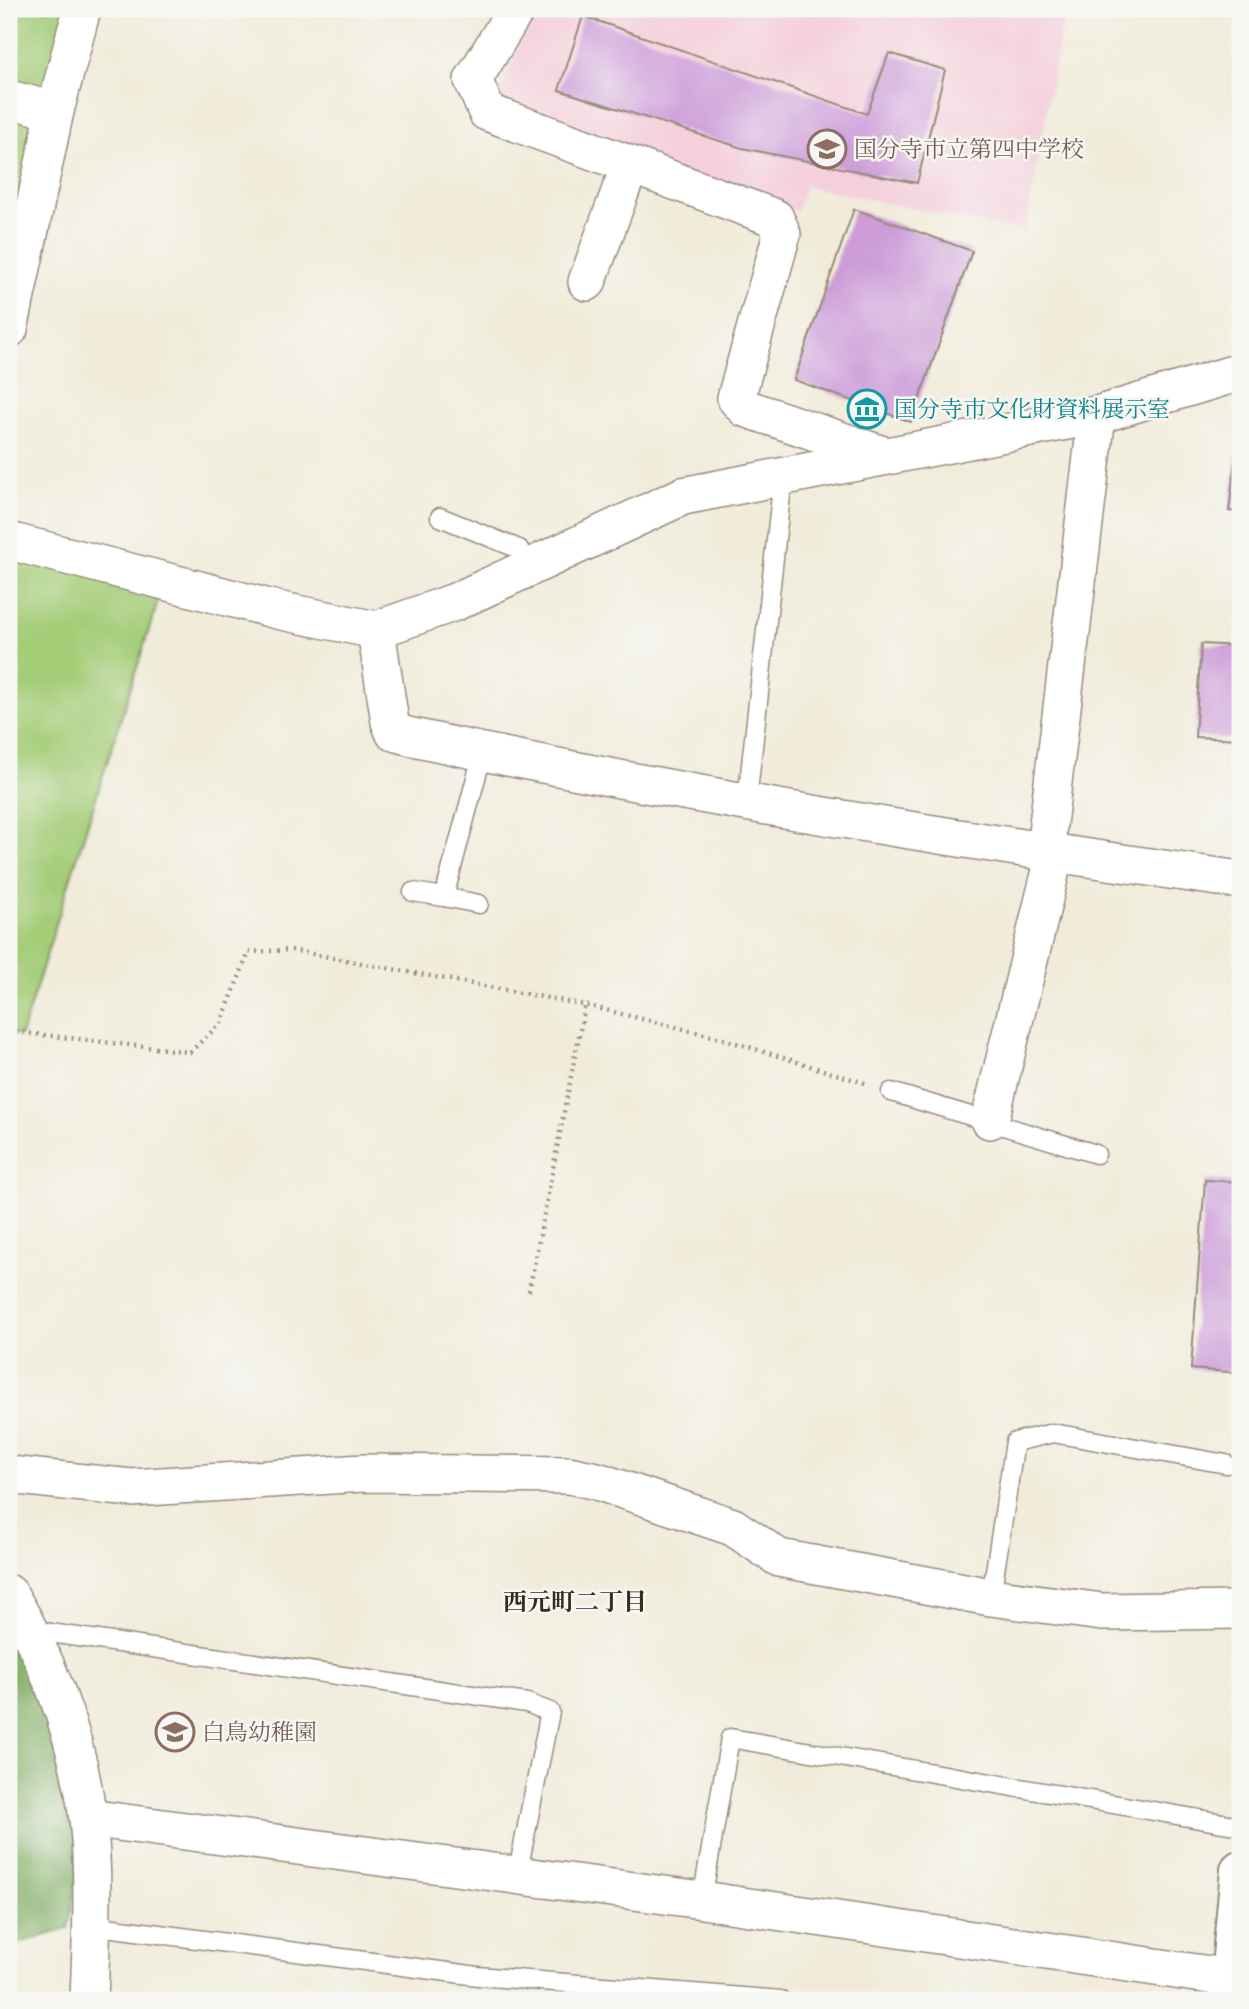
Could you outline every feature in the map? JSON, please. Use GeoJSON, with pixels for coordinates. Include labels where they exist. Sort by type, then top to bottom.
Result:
{"type":"FeatureCollection","features":[{"type":"Feature","properties":{"kind":"main road"},"geometry":{"type":"LineString","coordinates":[[1229,1989],[1240,1870]]}},
{"type":"Feature","properties":{"kind":"street"},"geometry":{"type":"LineString","coordinates":[[9,329],[55,111],[82,9]]}},
{"type":"Feature","properties":{"kind":"street"},"geometry":{"type":"LineString","coordinates":[[516,9],[473,80],[486,112],[775,218],[782,234],[736,398],[745,408],[888,456]]}},
{"type":"Feature","properties":{"kind":"street"},"geometry":{"type":"LineString","coordinates":[[9,99],[55,111]]}},
{"type":"Feature","properties":{"kind":"street"},"geometry":{"type":"LineString","coordinates":[[587,282],[630,165]]}},
{"type":"Feature","properties":{"kind":"street"},"geometry":{"type":"LineString","coordinates":[[9,541],[276,610],[376,630],[455,602],[683,496],[1097,415],[1240,372]]}},
{"type":"Feature","properties":{"kind":"street"},"geometry":{"type":"LineString","coordinates":[[990,1120],[1051,870],[1047,833],[1097,415]]}},
{"type":"Feature","properties":{"kind":"street"},"geometry":{"type":"LineString","coordinates":[[376,630],[394,732],[483,752],[747,801],[1051,853],[1240,880]]}},
{"type":"Feature","properties":{"kind":"street"},"geometry":{"type":"LineString","coordinates":[[9,1475],[131,1488],[362,1473],[569,1475],[597,1481],[733,1527],[779,1558],[990,1597],[1102,1612],[1240,1609]]}},
{"type":"Feature","properties":{"kind":"street"},"geometry":{"type":"LineString","coordinates":[[9,1594],[30,1630],[64,1707],[88,1818],[91,1925],[89,2000]]}},
{"type":"Feature","properties":{"kind":"street"},"geometry":{"type":"LineString","coordinates":[[88,1818],[702,1900],[1229,1989]]}},
{"type":"Feature","properties":{"kind":"lane"},"geometry":{"type":"LineString","coordinates":[[747,801],[783,477]]}},
{"type":"Feature","properties":{"kind":"lane"},"geometry":{"type":"LineString","coordinates":[[440,517],[519,549],[526,571]]}},
{"type":"Feature","properties":{"kind":"lane"},"geometry":{"type":"LineString","coordinates":[[444,897],[483,752]]}},
{"type":"Feature","properties":{"kind":"lane"},"geometry":{"type":"LineString","coordinates":[[413,892],[479,904]]}},
{"type":"Feature","properties":{"kind":"lane"},"geometry":{"type":"LineString","coordinates":[[891,1091],[1096,1154]]}},
{"type":"Feature","properties":{"kind":"lane"},"geometry":{"type":"LineString","coordinates":[[990,1597],[1015,1442],[1053,1433],[1226,1464]]}},
{"type":"Feature","properties":{"kind":"lane"},"geometry":{"type":"LineString","coordinates":[[30,1630],[527,1703],[550,1712],[517,1876]]}},
{"type":"Feature","properties":{"kind":"lane"},"geometry":{"type":"LineString","coordinates":[[702,1900],[730,1738],[1240,1826]]}},
{"type":"Feature","properties":{"kind":"lane"},"geometry":{"type":"LineString","coordinates":[[91,1925],[614,1993],[781,2000]]}},
{"type":"Feature","properties":{"kind":"path"},"geometry":{"type":"LineString","coordinates":[[9,1031],[190,1052],[221,1023],[249,952],[291,950],[585,1004],[720,1038],[891,1091]]}},
{"type":"Feature","properties":{"kind":"path"},"geometry":{"type":"LineString","coordinates":[[529,1291],[585,1004]]}},
{"type":"Feature","properties":{"kind":"shaded area","name":"国分寺市立第四中学校"},"geometry":{"type":"Polygon","coordinates":[[[533,9],[1065,9],[1025,232],[805,186],[797,212],[504,111],[497,99],[533,9]]]}},
{"type":"Feature","properties":{"kind":"green space"},"geometry":{"type":"Polygon","coordinates":[[[9,9],[82,9],[9,329],[9,9]]]}},
{"type":"Feature","properties":{"kind":"green space"},"geometry":{"type":"Polygon","coordinates":[[[9,541],[164,582],[21,1035],[9,1033],[9,541]]]}},
{"type":"Feature","properties":{"kind":"green space"},"geometry":{"type":"Polygon","coordinates":[[[9,1594],[88,1818],[68,1929],[9,1946],[9,1594]]]}},
{"type":"Feature","properties":{"kind":"building"},"geometry":{"type":"Polygon","coordinates":[[[583,16],[867,114],[889,53],[945,70],[917,183],[742,148],[559,90],[583,16]]]}},
{"type":"Feature","properties":{"kind":"building"},"geometry":{"type":"Polygon","coordinates":[[[854,209],[972,251],[911,422],[794,380],[854,209]]]}},
{"type":"Feature","properties":{"kind":"building"},"geometry":{"type":"Polygon","coordinates":[[[1236,453],[1240,454],[1240,512],[1229,511],[1236,453]]]}},
{"type":"Feature","properties":{"kind":"building"},"geometry":{"type":"Polygon","coordinates":[[[1201,644],[1240,646],[1240,739],[1195,737],[1201,644]]]}},
{"type":"Feature","properties":{"kind":"building"},"geometry":{"type":"Polygon","coordinates":[[[1205,1180],[1240,1182],[1240,1373],[1191,1369],[1205,1180]]]}},
{"type":"Feature","properties":{"kind":"place","name":"国分寺市立第四中学校"},"geometry":{"type":"Point","coordinates":[827,149]}},
{"type":"Feature","properties":{"kind":"place","name":"国分寺市文化財資料展示室"},"geometry":{"type":"Point","coordinates":[867,409]}},
{"type":"Feature","properties":{"kind":"place","name":"白鳥幼稚園"},"geometry":{"type":"Point","coordinates":[175,1732]}},
{"type":"Feature","properties":{"kind":"district","name":"西元町二丁目"},"geometry":{"type":"Point","coordinates":[575,1602]}}]}
